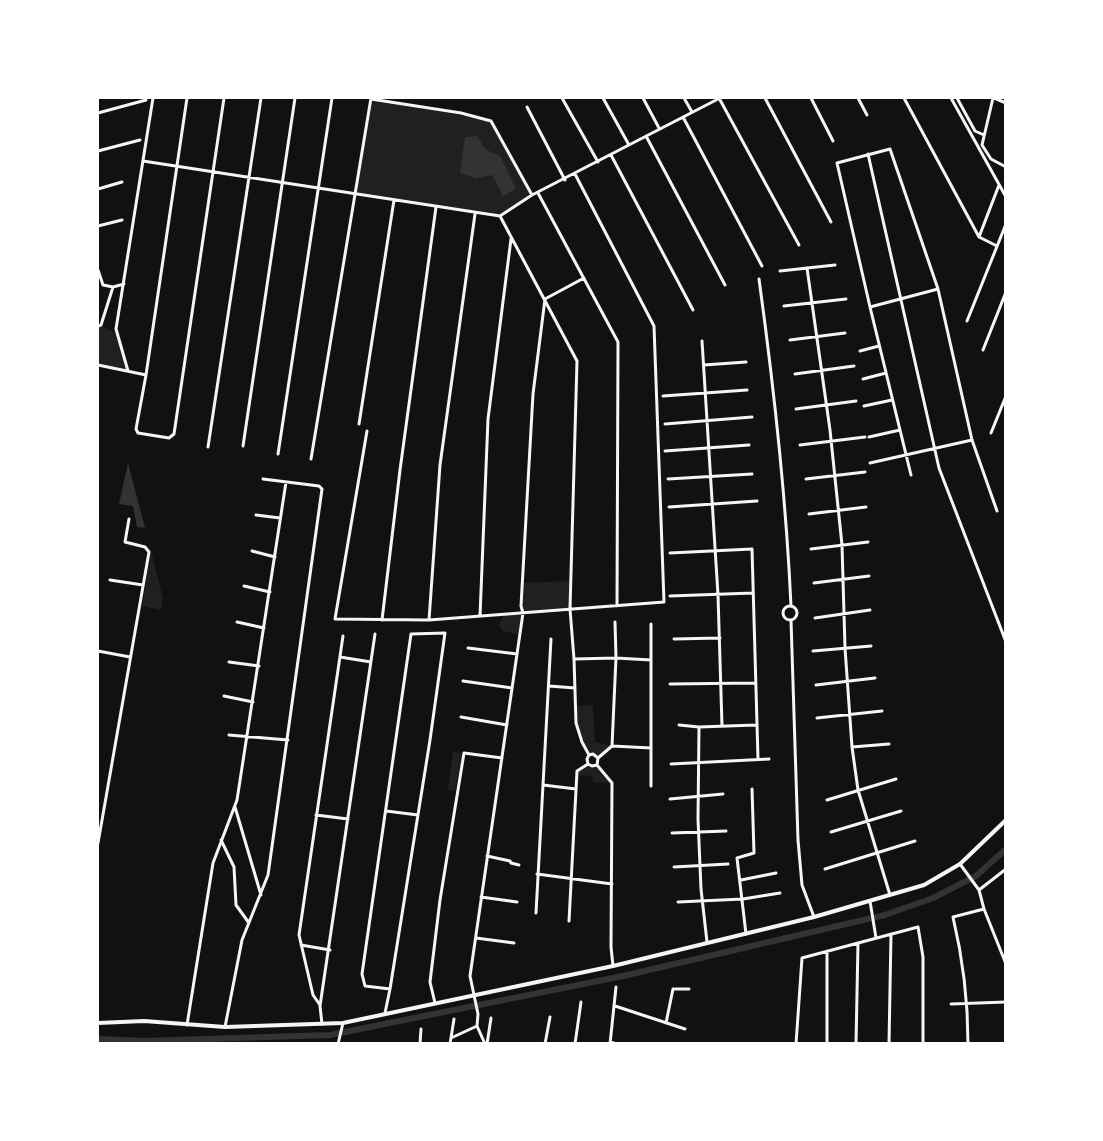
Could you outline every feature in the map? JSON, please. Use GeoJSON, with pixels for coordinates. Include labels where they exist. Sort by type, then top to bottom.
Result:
{"type":"FeatureCollection","features":[{"type":"Feature","properties":{"kind":"street"},"geometry":{"type":"LineString","coordinates":[[128,371],[117,328],[153,98]]}},
{"type":"Feature","properties":{"kind":"street"},"geometry":{"type":"LineString","coordinates":[[187,98],[136,431],[172,437],[224,98]]}},
{"type":"Feature","properties":{"kind":"street"},"geometry":{"type":"LineString","coordinates":[[208,447],[261,98]]}},
{"type":"Feature","properties":{"kind":"street"},"geometry":{"type":"LineString","coordinates":[[243,446],[295,98]]}},
{"type":"Feature","properties":{"kind":"street"},"geometry":{"type":"LineString","coordinates":[[278,454],[332,98]]}},
{"type":"Feature","properties":{"kind":"street"},"geometry":{"type":"LineString","coordinates":[[311,459],[371,98],[461,113],[491,121],[532,195]]}},
{"type":"Feature","properties":{"kind":"street"},"geometry":{"type":"LineString","coordinates":[[562,98],[598,162]]}},
{"type":"Feature","properties":{"kind":"street"},"geometry":{"type":"LineString","coordinates":[[603,98],[629,145]]}},
{"type":"Feature","properties":{"kind":"street"},"geometry":{"type":"LineString","coordinates":[[643,98],[659,128]]}},
{"type":"Feature","properties":{"kind":"street"},"geometry":{"type":"LineString","coordinates":[[684,98],[692,112]]}},
{"type":"Feature","properties":{"kind":"street"},"geometry":{"type":"LineString","coordinates":[[143,161],[500,216],[532,195],[565,180],[659,128],[720,98],[799,245]]}},
{"type":"Feature","properties":{"kind":"street"},"geometry":{"type":"LineString","coordinates":[[765,98],[831,222]]}},
{"type":"Feature","properties":{"kind":"street"},"geometry":{"type":"LineString","coordinates":[[811,98],[833,141]]}},
{"type":"Feature","properties":{"kind":"street"},"geometry":{"type":"LineString","coordinates":[[858,98],[867,115]]}},
{"type":"Feature","properties":{"kind":"street"},"geometry":{"type":"LineString","coordinates":[[904,98],[979,237],[997,246]]}},
{"type":"Feature","properties":{"kind":"street"},"geometry":{"type":"LineString","coordinates":[[951,98],[1005,197]]}},
{"type":"Feature","properties":{"kind":"street"},"geometry":{"type":"LineString","coordinates":[[957,98],[975,131],[984,135]]}},
{"type":"Feature","properties":{"kind":"street"},"geometry":{"type":"LineString","coordinates":[[1005,104],[993,98],[982,145],[988,156],[1005,167]]}},
{"type":"Feature","properties":{"kind":"street"},"geometry":{"type":"LineString","coordinates":[[98,113],[146,100]]}},
{"type":"Feature","properties":{"kind":"street"},"geometry":{"type":"LineString","coordinates":[[527,107],[565,180]]}},
{"type":"Feature","properties":{"kind":"street"},"geometry":{"type":"LineString","coordinates":[[683,117],[762,266]]}},
{"type":"Feature","properties":{"kind":"street"},"geometry":{"type":"LineString","coordinates":[[646,136],[725,285]]}},
{"type":"Feature","properties":{"kind":"street"},"geometry":{"type":"LineString","coordinates":[[98,151],[140,140]]}},
{"type":"Feature","properties":{"kind":"street"},"geometry":{"type":"LineString","coordinates":[[911,475],[837,164],[868,154],[891,150],[938,289],[972,440],[997,511]]}},
{"type":"Feature","properties":{"kind":"street"},"geometry":{"type":"LineString","coordinates":[[868,154],[939,468],[1005,642]]}},
{"type":"Feature","properties":{"kind":"street"},"geometry":{"type":"LineString","coordinates":[[610,155],[693,310]]}},
{"type":"Feature","properties":{"kind":"street"},"geometry":{"type":"LineString","coordinates":[[367,431],[335,619],[429,620],[664,603],[654,326],[575,174]]}},
{"type":"Feature","properties":{"kind":"street"},"geometry":{"type":"LineString","coordinates":[[98,189],[122,183]]}},
{"type":"Feature","properties":{"kind":"street"},"geometry":{"type":"LineString","coordinates":[[979,237],[999,185]]}},
{"type":"Feature","properties":{"kind":"street"},"geometry":{"type":"LineString","coordinates":[[538,193],[618,342],[616,606]]}},
{"type":"Feature","properties":{"kind":"street"},"geometry":{"type":"LineString","coordinates":[[359,424],[394,200]]}},
{"type":"Feature","properties":{"kind":"street"},"geometry":{"type":"LineString","coordinates":[[382,620],[436,207]]}},
{"type":"Feature","properties":{"kind":"street"},"geometry":{"type":"LineString","coordinates":[[429,620],[440,465],[475,213]]}},
{"type":"Feature","properties":{"kind":"street"},"geometry":{"type":"LineString","coordinates":[[500,216],[577,361],[570,609],[576,723],[589,755],[588,764]]}},
{"type":"Feature","properties":{"kind":"street"},"geometry":{"type":"LineString","coordinates":[[98,226],[122,220]]}},
{"type":"Feature","properties":{"kind":"street"},"geometry":{"type":"LineString","coordinates":[[967,321],[1005,224]]}},
{"type":"Feature","properties":{"kind":"street"},"geometry":{"type":"LineString","coordinates":[[480,616],[488,419],[512,237]]}},
{"type":"Feature","properties":{"kind":"street"},"geometry":{"type":"LineString","coordinates":[[780,271],[836,265]]}},
{"type":"Feature","properties":{"kind":"street"},"geometry":{"type":"LineString","coordinates":[[807,268],[827,405],[842,545],[844,648],[852,747],[858,790],[890,896]]}},
{"type":"Feature","properties":{"kind":"street"},"geometry":{"type":"LineString","coordinates":[[98,270],[101,282],[106,286],[124,284]]}},
{"type":"Feature","properties":{"kind":"street"},"geometry":{"type":"LineString","coordinates":[[545,299],[584,278]]}},
{"type":"Feature","properties":{"kind":"street"},"geometry":{"type":"LineString","coordinates":[[759,279],[777,419],[788,533],[791,606],[795,608],[797,615],[791,620]]}},
{"type":"Feature","properties":{"kind":"street"},"geometry":{"type":"LineString","coordinates":[[98,326],[113,287]]}},
{"type":"Feature","properties":{"kind":"street"},"geometry":{"type":"LineString","coordinates":[[870,307],[938,289]]}},
{"type":"Feature","properties":{"kind":"street"},"geometry":{"type":"LineString","coordinates":[[982,350],[1005,292]]}},
{"type":"Feature","properties":{"kind":"street"},"geometry":{"type":"LineString","coordinates":[[487,1044],[477,1026],[478,1014],[470,976],[523,614],[521,606],[534,394],[545,299]]}},
{"type":"Feature","properties":{"kind":"street"},"geometry":{"type":"LineString","coordinates":[[784,306],[846,299]]}},
{"type":"Feature","properties":{"kind":"street"},"geometry":{"type":"LineString","coordinates":[[790,340],[845,333]]}},
{"type":"Feature","properties":{"kind":"street"},"geometry":{"type":"LineString","coordinates":[[702,341],[718,595],[722,726]]}},
{"type":"Feature","properties":{"kind":"street"},"geometry":{"type":"LineString","coordinates":[[860,351],[879,346]]}},
{"type":"Feature","properties":{"kind":"street"},"geometry":{"type":"LineString","coordinates":[[704,366],[746,362]]}},
{"type":"Feature","properties":{"kind":"street"},"geometry":{"type":"LineString","coordinates":[[98,365],[146,375]]}},
{"type":"Feature","properties":{"kind":"street"},"geometry":{"type":"LineString","coordinates":[[795,374],[854,366]]}},
{"type":"Feature","properties":{"kind":"street"},"geometry":{"type":"LineString","coordinates":[[863,378],[886,373]]}},
{"type":"Feature","properties":{"kind":"street"},"geometry":{"type":"LineString","coordinates":[[663,396],[747,390]]}},
{"type":"Feature","properties":{"kind":"street"},"geometry":{"type":"LineString","coordinates":[[991,433],[1005,396]]}},
{"type":"Feature","properties":{"kind":"street"},"geometry":{"type":"LineString","coordinates":[[864,406],[892,400]]}},
{"type":"Feature","properties":{"kind":"street"},"geometry":{"type":"LineString","coordinates":[[796,409],[856,401]]}},
{"type":"Feature","properties":{"kind":"street"},"geometry":{"type":"LineString","coordinates":[[665,424],[752,417]]}},
{"type":"Feature","properties":{"kind":"street"},"geometry":{"type":"LineString","coordinates":[[800,445],[867,437],[900,430]]}},
{"type":"Feature","properties":{"kind":"street"},"geometry":{"type":"LineString","coordinates":[[870,463],[972,440]]}},
{"type":"Feature","properties":{"kind":"street"},"geometry":{"type":"LineString","coordinates":[[665,451],[749,446]]}},
{"type":"Feature","properties":{"kind":"street"},"geometry":{"type":"LineString","coordinates":[[806,479],[865,472]]}},
{"type":"Feature","properties":{"kind":"street"},"geometry":{"type":"LineString","coordinates":[[668,479],[752,474]]}},
{"type":"Feature","properties":{"kind":"street"},"geometry":{"type":"LineString","coordinates":[[225,1027],[239,955],[268,875],[321,487],[263,479]]}},
{"type":"Feature","properties":{"kind":"street"},"geometry":{"type":"LineString","coordinates":[[187,1025],[213,863],[235,807],[248,737],[286,482]]}},
{"type":"Feature","properties":{"kind":"street"},"geometry":{"type":"LineString","coordinates":[[669,507],[757,501]]}},
{"type":"Feature","properties":{"kind":"street"},"geometry":{"type":"LineString","coordinates":[[809,514],[866,507]]}},
{"type":"Feature","properties":{"kind":"street"},"geometry":{"type":"LineString","coordinates":[[256,515],[280,518]]}},
{"type":"Feature","properties":{"kind":"street"},"geometry":{"type":"LineString","coordinates":[[98,843],[149,552],[145,547],[125,542],[129,519]]}},
{"type":"Feature","properties":{"kind":"street"},"geometry":{"type":"LineString","coordinates":[[811,549],[868,542]]}},
{"type":"Feature","properties":{"kind":"street"},"geometry":{"type":"LineString","coordinates":[[670,553],[752,549],[758,759]]}},
{"type":"Feature","properties":{"kind":"street"},"geometry":{"type":"LineString","coordinates":[[252,551],[275,557]]}},
{"type":"Feature","properties":{"kind":"street"},"geometry":{"type":"LineString","coordinates":[[814,583],[869,576]]}},
{"type":"Feature","properties":{"kind":"street"},"geometry":{"type":"LineString","coordinates":[[110,580],[143,585]]}},
{"type":"Feature","properties":{"kind":"street"},"geometry":{"type":"LineString","coordinates":[[244,586],[270,592]]}},
{"type":"Feature","properties":{"kind":"street"},"geometry":{"type":"LineString","coordinates":[[670,596],[753,593]]}},
{"type":"Feature","properties":{"kind":"street"},"geometry":{"type":"LineString","coordinates":[[791,606],[785,609],[784,613],[791,620]]}},
{"type":"Feature","properties":{"kind":"street"},"geometry":{"type":"LineString","coordinates":[[815,618],[870,610]]}},
{"type":"Feature","properties":{"kind":"street"},"geometry":{"type":"LineString","coordinates":[[791,620],[798,846],[802,885],[814,917]]}},
{"type":"Feature","properties":{"kind":"street"},"geometry":{"type":"LineString","coordinates":[[237,622],[264,628]]}},
{"type":"Feature","properties":{"kind":"street"},"geometry":{"type":"LineString","coordinates":[[612,746],[616,658],[615,622]]}},
{"type":"Feature","properties":{"kind":"street"},"geometry":{"type":"LineString","coordinates":[[651,624],[651,786]]}},
{"type":"Feature","properties":{"kind":"street"},"geometry":{"type":"LineString","coordinates":[[385,1013],[390,989],[418,815],[445,633],[411,634],[363,974],[365,986],[390,989]]}},
{"type":"Feature","properties":{"kind":"street"},"geometry":{"type":"LineString","coordinates":[[322,1024],[320,1006],[375,634]]}},
{"type":"Feature","properties":{"kind":"street"},"geometry":{"type":"LineString","coordinates":[[320,1006],[313,995],[299,935],[343,636]]}},
{"type":"Feature","properties":{"kind":"street"},"geometry":{"type":"LineString","coordinates":[[675,639],[720,638]]}},
{"type":"Feature","properties":{"kind":"street"},"geometry":{"type":"LineString","coordinates":[[536,913],[551,639]]}},
{"type":"Feature","properties":{"kind":"street"},"geometry":{"type":"LineString","coordinates":[[813,651],[871,646]]}},
{"type":"Feature","properties":{"kind":"street"},"geometry":{"type":"LineString","coordinates":[[468,648],[517,654]]}},
{"type":"Feature","properties":{"kind":"street"},"geometry":{"type":"LineString","coordinates":[[98,651],[130,657]]}},
{"type":"Feature","properties":{"kind":"street"},"geometry":{"type":"LineString","coordinates":[[340,656],[371,662]]}},
{"type":"Feature","properties":{"kind":"street"},"geometry":{"type":"LineString","coordinates":[[574,659],[651,660]]}},
{"type":"Feature","properties":{"kind":"street"},"geometry":{"type":"LineString","coordinates":[[229,662],[259,666]]}},
{"type":"Feature","properties":{"kind":"street"},"geometry":{"type":"LineString","coordinates":[[816,685],[875,678]]}},
{"type":"Feature","properties":{"kind":"street"},"geometry":{"type":"LineString","coordinates":[[463,681],[512,688]]}},
{"type":"Feature","properties":{"kind":"street"},"geometry":{"type":"LineString","coordinates":[[669,684],[755,682]]}},
{"type":"Feature","properties":{"kind":"street"},"geometry":{"type":"LineString","coordinates":[[549,686],[575,688]]}},
{"type":"Feature","properties":{"kind":"street"},"geometry":{"type":"LineString","coordinates":[[224,696],[253,702]]}},
{"type":"Feature","properties":{"kind":"street"},"geometry":{"type":"LineString","coordinates":[[818,718],[882,711]]}},
{"type":"Feature","properties":{"kind":"street"},"geometry":{"type":"LineString","coordinates":[[461,717],[507,725]]}},
{"type":"Feature","properties":{"kind":"street"},"geometry":{"type":"LineString","coordinates":[[679,725],[699,727],[756,725]]}},
{"type":"Feature","properties":{"kind":"street"},"geometry":{"type":"LineString","coordinates":[[699,727],[699,832],[707,942]]}},
{"type":"Feature","properties":{"kind":"street"},"geometry":{"type":"LineString","coordinates":[[230,735],[288,740]]}},
{"type":"Feature","properties":{"kind":"street"},"geometry":{"type":"LineString","coordinates":[[852,747],[889,744]]}},
{"type":"Feature","properties":{"kind":"street"},"geometry":{"type":"LineString","coordinates":[[613,966],[611,947],[612,783],[597,765],[598,758],[612,746],[651,748]]}},
{"type":"Feature","properties":{"kind":"street"},"geometry":{"type":"LineString","coordinates":[[435,1003],[430,982],[440,900],[464,753],[502,758]]}},
{"type":"Feature","properties":{"kind":"street"},"geometry":{"type":"LineString","coordinates":[[589,755],[593,754],[598,758]]}},
{"type":"Feature","properties":{"kind":"street"},"geometry":{"type":"LineString","coordinates":[[671,764],[769,759]]}},
{"type":"Feature","properties":{"kind":"street"},"geometry":{"type":"LineString","coordinates":[[588,764],[597,765]]}},
{"type":"Feature","properties":{"kind":"street"},"geometry":{"type":"LineString","coordinates":[[569,921],[578,771],[588,764]]}},
{"type":"Feature","properties":{"kind":"street"},"geometry":{"type":"LineString","coordinates":[[826,800],[896,779]]}},
{"type":"Feature","properties":{"kind":"street"},"geometry":{"type":"LineString","coordinates":[[543,785],[576,789]]}},
{"type":"Feature","properties":{"kind":"street"},"geometry":{"type":"LineString","coordinates":[[746,934],[738,857],[754,853],[752,789]]}},
{"type":"Feature","properties":{"kind":"street"},"geometry":{"type":"LineString","coordinates":[[670,799],[723,794]]}},
{"type":"Feature","properties":{"kind":"street"},"geometry":{"type":"LineString","coordinates":[[235,807],[261,897]]}},
{"type":"Feature","properties":{"kind":"street"},"geometry":{"type":"LineString","coordinates":[[831,832],[902,810]]}},
{"type":"Feature","properties":{"kind":"street"},"geometry":{"type":"LineString","coordinates":[[386,811],[418,815]]}},
{"type":"Feature","properties":{"kind":"street"},"geometry":{"type":"LineString","coordinates":[[316,815],[348,819]]}},
{"type":"Feature","properties":{"kind":"street"},"geometry":{"type":"LineString","coordinates":[[98,1023],[144,1021],[225,1027],[343,1023],[613,966],[814,917],[924,885],[960,864],[1005,820]]}},
{"type":"Feature","properties":{"kind":"street"},"geometry":{"type":"LineString","coordinates":[[672,833],[726,831]]}},
{"type":"Feature","properties":{"kind":"street"},"geometry":{"type":"LineString","coordinates":[[221,840],[234,867],[236,905],[250,924]]}},
{"type":"Feature","properties":{"kind":"street"},"geometry":{"type":"LineString","coordinates":[[825,869],[915,842]]}},
{"type":"Feature","properties":{"kind":"street"},"geometry":{"type":"LineString","coordinates":[[488,856],[519,865]]}},
{"type":"Feature","properties":{"kind":"street"},"geometry":{"type":"LineString","coordinates":[[674,867],[728,864]]}},
{"type":"Feature","properties":{"kind":"street"},"geometry":{"type":"LineString","coordinates":[[960,864],[978,889],[1005,964]]}},
{"type":"Feature","properties":{"kind":"street"},"geometry":{"type":"LineString","coordinates":[[978,889],[1005,869]]}},
{"type":"Feature","properties":{"kind":"street"},"geometry":{"type":"LineString","coordinates":[[741,880],[776,873]]}},
{"type":"Feature","properties":{"kind":"street"},"geometry":{"type":"LineString","coordinates":[[537,874],[612,884]]}},
{"type":"Feature","properties":{"kind":"street"},"geometry":{"type":"LineString","coordinates":[[678,902],[743,899],[780,893]]}},
{"type":"Feature","properties":{"kind":"street"},"geometry":{"type":"LineString","coordinates":[[481,897],[517,902]]}},
{"type":"Feature","properties":{"kind":"street"},"geometry":{"type":"LineString","coordinates":[[870,901],[876,938]]}},
{"type":"Feature","properties":{"kind":"street"},"geometry":{"type":"LineString","coordinates":[[968,1044],[968,1003],[953,917],[984,909]]}},
{"type":"Feature","properties":{"kind":"street"},"geometry":{"type":"LineString","coordinates":[[796,1044],[802,958],[918,927],[923,957],[923,1044]]}},
{"type":"Feature","properties":{"kind":"street"},"geometry":{"type":"LineString","coordinates":[[889,1044],[891,934]]}},
{"type":"Feature","properties":{"kind":"street"},"geometry":{"type":"LineString","coordinates":[[476,938],[514,943]]}},
{"type":"Feature","properties":{"kind":"street"},"geometry":{"type":"LineString","coordinates":[[856,1044],[858,943]]}},
{"type":"Feature","properties":{"kind":"street"},"geometry":{"type":"LineString","coordinates":[[300,945],[330,950]]}},
{"type":"Feature","properties":{"kind":"street"},"geometry":{"type":"LineString","coordinates":[[827,951],[827,1044]]}},
{"type":"Feature","properties":{"kind":"street"},"geometry":{"type":"LineString","coordinates":[[616,987],[610,1042],[617,1044]]}},
{"type":"Feature","properties":{"kind":"street"},"geometry":{"type":"LineString","coordinates":[[666,1023],[673,989],[689,989]]}},
{"type":"Feature","properties":{"kind":"street"},"geometry":{"type":"LineString","coordinates":[[575,1044],[581,1002]]}},
{"type":"Feature","properties":{"kind":"street"},"geometry":{"type":"LineString","coordinates":[[951,1004],[1005,1002]]}},
{"type":"Feature","properties":{"kind":"street"},"geometry":{"type":"LineString","coordinates":[[615,1006],[685,1029]]}},
{"type":"Feature","properties":{"kind":"street"},"geometry":{"type":"LineString","coordinates":[[545,1044],[550,1017]]}},
{"type":"Feature","properties":{"kind":"street"},"geometry":{"type":"LineString","coordinates":[[487,1044],[491,1018]]}},
{"type":"Feature","properties":{"kind":"street"},"geometry":{"type":"LineString","coordinates":[[450,1044],[454,1019]]}},
{"type":"Feature","properties":{"kind":"street"},"geometry":{"type":"LineString","coordinates":[[339,1042],[343,1023]]}},
{"type":"Feature","properties":{"kind":"street"},"geometry":{"type":"LineString","coordinates":[[451,1038],[477,1026]]}},
{"type":"Feature","properties":{"kind":"street"},"geometry":{"type":"LineString","coordinates":[[420,1044],[421,1029]]}},
{"type":"Feature","properties":{"kind":"shaded area"},"geometry":{"type":"Polygon","coordinates":[[[371,99],[491,121],[532,195],[500,216],[355,194],[371,99]]]}},
{"type":"Feature","properties":{"kind":"shaded area"},"geometry":{"type":"Polygon","coordinates":[[[477,136],[485,149],[501,157],[516,189],[503,196],[492,175],[476,178],[460,173],[465,137],[477,136]]]}},
{"type":"Feature","properties":{"kind":"shaded area"},"geometry":{"type":"Polygon","coordinates":[[[101,325],[118,335],[128,371],[98,365],[98,326],[101,325]]]}},
{"type":"Feature","properties":{"kind":"shaded area"},"geometry":{"type":"Polygon","coordinates":[[[128,463],[145,528],[137,527],[133,506],[119,504],[128,463]]]}},
{"type":"Feature","properties":{"kind":"shaded area"},"geometry":{"type":"Polygon","coordinates":[[[151,551],[163,599],[161,610],[142,606],[151,551]]]}},
{"type":"Feature","properties":{"kind":"shaded area"},"geometry":{"type":"Polygon","coordinates":[[[571,581],[570,609],[523,614],[520,635],[503,631],[499,625],[503,615],[523,613],[523,583],[571,581]]]}},
{"type":"Feature","properties":{"kind":"shaded area"},"geometry":{"type":"Polygon","coordinates":[[[593,705],[595,742],[612,746],[598,758],[589,755],[576,723],[576,706],[593,705]]]}},
{"type":"Feature","properties":{"kind":"shaded area"},"geometry":{"type":"Polygon","coordinates":[[[453,752],[462,753],[455,790],[448,790],[453,752]]]}},
{"type":"Feature","properties":{"kind":"shaded area"},"geometry":{"type":"Polygon","coordinates":[[[588,764],[597,765],[612,783],[593,782],[592,776],[577,775],[577,771],[588,764]]]}},
{"type":"Feature","properties":{"kind":"waterway"},"geometry":{"type":"LineString","coordinates":[[98,1039],[144,1041],[330,1035],[623,976],[885,915],[933,898],[976,876],[1006,849]]}}]}
